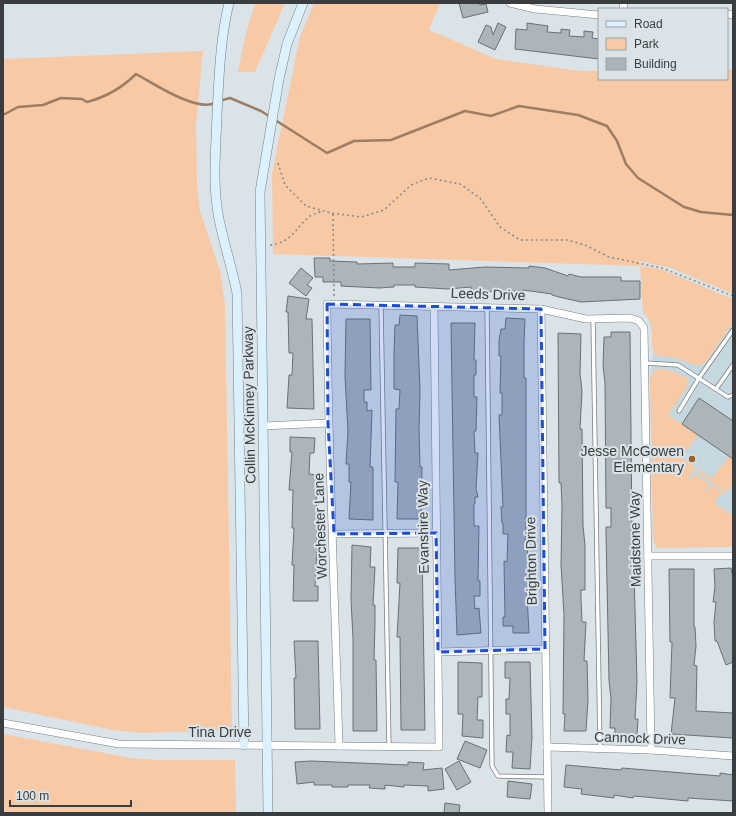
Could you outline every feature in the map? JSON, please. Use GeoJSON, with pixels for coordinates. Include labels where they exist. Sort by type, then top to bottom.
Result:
{"type":"FeatureCollection","features":[{"type":"Feature","properties":{"kind":"street","name":"Collin McKinney Parkway"},"geometry":{"type":"LineString","coordinates":[[229,3],[223,27],[215,185],[219,219],[229,253],[237,293],[244,745]]}},
{"type":"Feature","properties":{"kind":"street","name":"Collin McKinney Parkway"},"geometry":{"type":"LineString","coordinates":[[268,813],[260,192],[279,79],[287,44],[303,3]]}},
{"type":"Feature","properties":{"kind":"street"},"geometry":{"type":"LineString","coordinates":[[510,3],[535,9],[598,15]]}},
{"type":"Feature","properties":{"kind":"street","name":"Leeds Drive"},"geometry":{"type":"LineString","coordinates":[[331,304],[540,309],[586,319],[630,318],[639,321],[644,328]]}},
{"type":"Feature","properties":{"kind":"street","name":"Worchester Lane"},"geometry":{"type":"LineString","coordinates":[[331,304],[328,423],[334,534],[339,746]]}},
{"type":"Feature","properties":{"kind":"street","name":"Evanshire Way"},"geometry":{"type":"LineString","coordinates":[[434,306],[439,747]]}},
{"type":"Feature","properties":{"kind":"street","name":"Brighton Drive"},"geometry":{"type":"LineString","coordinates":[[540,309],[548,813]]}},
{"type":"Feature","properties":{"kind":"street","name":"Maidstone Way"},"geometry":{"type":"LineString","coordinates":[[644,328],[651,750]]}},
{"type":"Feature","properties":{"kind":"street"},"geometry":{"type":"LineString","coordinates":[[263,426],[328,423]]}},
{"type":"Feature","properties":{"kind":"street"},"geometry":{"type":"LineString","coordinates":[[334,534],[436,533]]}},
{"type":"Feature","properties":{"kind":"street"},"geometry":{"type":"LineString","coordinates":[[648,556],[733,556]]}},
{"type":"Feature","properties":{"kind":"street"},"geometry":{"type":"LineString","coordinates":[[438,652],[545,649]]}},
{"type":"Feature","properties":{"kind":"street","name":"Tina Drive"},"geometry":{"type":"LineString","coordinates":[[3,723],[120,744],[439,747]]}},
{"type":"Feature","properties":{"kind":"street","name":"Cannock Drive"},"geometry":{"type":"LineString","coordinates":[[547,747],[651,750],[733,756]]}},
{"type":"Feature","properties":{"kind":"lane"},"geometry":{"type":"LineString","coordinates":[[381,305],[388,747]]}},
{"type":"Feature","properties":{"kind":"lane"},"geometry":{"type":"LineString","coordinates":[[487,307],[492,650],[492,766],[498,776],[547,777]]}},
{"type":"Feature","properties":{"kind":"lane"},"geometry":{"type":"LineString","coordinates":[[593,319],[600,749]]}},
{"type":"Feature","properties":{"kind":"lane"},"geometry":{"type":"LineString","coordinates":[[679,411],[699,378],[733,330]]}},
{"type":"Feature","properties":{"kind":"lane"},"geometry":{"type":"LineString","coordinates":[[645,364],[678,365],[728,397],[733,395]]}},
{"type":"Feature","properties":{"kind":"lane"},"geometry":{"type":"LineString","coordinates":[[716,389],[733,365]]}},
{"type":"Feature","properties":{"kind":"path"},"geometry":{"type":"LineString","coordinates":[[278,163],[285,185],[306,206],[322,211],[333,214],[361,217],[384,210],[412,185],[429,178],[460,184],[480,198],[500,227],[520,240],[567,240],[585,245],[609,257],[662,268],[733,296]]}},
{"type":"Feature","properties":{"kind":"path"},"geometry":{"type":"LineString","coordinates":[[261,245],[273,244],[287,240],[295,234],[310,216],[322,211]]}},
{"type":"Feature","properties":{"kind":"path"},"geometry":{"type":"LineString","coordinates":[[331,304],[333,214]]}},
{"type":"Feature","properties":{"kind":"highlighted area"},"geometry":{"type":"Polygon","coordinates":[[[327,304],[541,309],[545,649],[438,652],[436,533],[334,534],[328,423],[327,304]]]}},
{"type":"Feature","properties":{"kind":"shaded area","name":"Jesse McGowen Elementary"},"geometry":{"type":"Polygon","coordinates":[[[660,269],[733,299],[733,546],[653,541],[650,377],[653,352],[652,332],[649,319],[643,313],[660,269]]]}},
{"type":"Feature","properties":{"kind":"green space"},"geometry":{"type":"Polygon","coordinates":[[[255,3],[285,3],[255,72],[238,72],[245,37],[255,3]]]}},
{"type":"Feature","properties":{"kind":"green space"},"geometry":{"type":"Polygon","coordinates":[[[314,3],[440,3],[429,30],[496,59],[580,71],[598,71],[598,80],[728,80],[728,69],[733,70],[733,294],[671,268],[639,261],[641,266],[660,269],[733,299],[733,322],[706,362],[698,366],[676,358],[655,355],[652,344],[652,328],[648,318],[643,313],[640,266],[273,254],[272,173],[300,37],[314,3]]]}},
{"type":"Feature","properties":{"kind":"green space"},"geometry":{"type":"Polygon","coordinates":[[[203,51],[196,124],[197,186],[200,211],[220,271],[225,305],[232,730],[141,733],[113,730],[3,707],[3,59],[203,51]]]}},
{"type":"Feature","properties":{"kind":"green space"},"geometry":{"type":"Polygon","coordinates":[[[657,369],[669,370],[687,378],[689,384],[668,415],[698,435],[681,458],[695,467],[688,478],[691,479],[694,474],[710,484],[706,489],[708,491],[713,485],[723,493],[722,495],[720,494],[714,503],[733,516],[733,547],[657,548],[653,541],[650,377],[657,369]]]}},
{"type":"Feature","properties":{"kind":"green space"},"geometry":{"type":"Polygon","coordinates":[[[729,456],[733,459],[733,483],[726,493],[696,471],[697,469],[712,478],[729,456]]]}},
{"type":"Feature","properties":{"kind":"green space"},"geometry":{"type":"Polygon","coordinates":[[[3,734],[131,758],[156,760],[235,760],[236,813],[3,813],[3,734]]]}},
{"type":"Feature","properties":{"kind":"building"},"geometry":{"type":"Polygon","coordinates":[[[459,3],[479,3],[480,5],[486,4],[488,12],[463,18],[459,3]]]}},
{"type":"Feature","properties":{"kind":"building"},"geometry":{"type":"Polygon","coordinates":[[[498,23],[506,27],[495,50],[478,42],[486,25],[491,27],[493,35],[498,23]]]}},
{"type":"Feature","properties":{"kind":"building"},"geometry":{"type":"Polygon","coordinates":[[[527,23],[548,26],[547,32],[561,33],[561,29],[570,30],[569,36],[584,37],[584,31],[593,32],[592,38],[598,39],[598,59],[515,49],[516,29],[527,30],[527,23]]]}},
{"type":"Feature","properties":{"kind":"building"},"geometry":{"type":"Polygon","coordinates":[[[314,258],[330,258],[330,261],[357,262],[357,264],[393,263],[393,267],[415,267],[415,263],[449,264],[449,270],[485,267],[529,268],[529,266],[545,268],[568,276],[569,274],[581,277],[621,277],[621,281],[640,281],[640,299],[581,302],[552,294],[523,290],[471,292],[471,287],[448,289],[415,287],[415,285],[394,285],[394,287],[379,288],[341,286],[341,282],[323,282],[323,277],[315,277],[314,258]]]}},
{"type":"Feature","properties":{"kind":"building"},"geometry":{"type":"Polygon","coordinates":[[[301,268],[313,278],[307,285],[312,288],[306,296],[289,283],[301,268]]]}},
{"type":"Feature","properties":{"kind":"building"},"geometry":{"type":"Polygon","coordinates":[[[288,296],[309,299],[306,319],[312,319],[314,409],[287,408],[289,375],[292,375],[293,353],[289,353],[288,312],[286,312],[288,296]]]}},
{"type":"Feature","properties":{"kind":"building"},"geometry":{"type":"Polygon","coordinates":[[[400,315],[417,316],[420,390],[420,467],[422,467],[421,519],[397,519],[398,482],[395,482],[396,409],[399,409],[400,390],[394,389],[394,352],[395,325],[399,325],[400,315]]]}},
{"type":"Feature","properties":{"kind":"building"},"geometry":{"type":"Polygon","coordinates":[[[506,318],[525,319],[524,378],[526,378],[526,544],[528,562],[527,596],[529,633],[513,633],[513,626],[503,626],[503,617],[505,617],[504,561],[507,562],[508,534],[503,534],[501,507],[503,507],[499,415],[502,415],[502,393],[500,393],[501,356],[499,356],[499,340],[501,329],[505,329],[506,318]]]}},
{"type":"Feature","properties":{"kind":"building"},"geometry":{"type":"Polygon","coordinates":[[[346,319],[370,319],[371,390],[364,390],[364,402],[367,402],[367,411],[372,410],[370,467],[373,467],[373,520],[349,519],[351,482],[349,482],[349,464],[346,464],[348,431],[345,376],[346,319]]]}},
{"type":"Feature","properties":{"kind":"building"},"geometry":{"type":"Polygon","coordinates":[[[451,323],[475,323],[474,360],[476,360],[476,375],[474,375],[474,397],[477,397],[476,431],[474,431],[475,453],[478,453],[476,489],[478,497],[475,497],[474,504],[474,526],[479,526],[478,581],[480,581],[480,596],[474,596],[475,609],[479,608],[481,633],[457,635],[455,579],[451,323]]]}},
{"type":"Feature","properties":{"kind":"building"},"geometry":{"type":"Polygon","coordinates":[[[611,332],[630,332],[632,536],[637,682],[635,719],[638,719],[637,736],[615,736],[615,728],[610,728],[611,699],[609,680],[606,527],[611,527],[611,508],[606,508],[605,383],[603,366],[604,337],[611,337],[611,332]]]}},
{"type":"Feature","properties":{"kind":"building"},"geometry":{"type":"Polygon","coordinates":[[[558,333],[581,334],[580,373],[582,391],[580,429],[582,429],[585,590],[581,590],[581,599],[582,622],[586,622],[584,661],[587,661],[588,700],[586,731],[564,731],[564,615],[561,565],[562,506],[561,483],[559,483],[558,333]]]}},
{"type":"Feature","properties":{"kind":"building"},"geometry":{"type":"Polygon","coordinates":[[[699,398],[733,421],[733,459],[682,424],[699,398]]]}},
{"type":"Feature","properties":{"kind":"building"},"geometry":{"type":"Polygon","coordinates":[[[290,437],[315,438],[314,453],[310,453],[309,474],[316,475],[317,549],[315,586],[318,586],[318,601],[293,601],[294,565],[292,565],[294,528],[292,528],[293,490],[289,490],[292,452],[290,452],[290,437]]]}},
{"type":"Feature","properties":{"kind":"building"},"geometry":{"type":"Polygon","coordinates":[[[352,545],[371,547],[370,567],[375,567],[373,605],[375,605],[374,660],[376,660],[377,731],[353,731],[353,638],[351,600],[352,545]]]}},
{"type":"Feature","properties":{"kind":"building"},"geometry":{"type":"Polygon","coordinates":[[[398,548],[422,548],[425,730],[401,730],[400,637],[397,637],[400,583],[397,583],[398,548]]]}},
{"type":"Feature","properties":{"kind":"building"},"geometry":{"type":"Polygon","coordinates":[[[731,568],[733,578],[733,662],[726,665],[717,641],[715,641],[714,622],[716,602],[713,602],[715,587],[714,569],[731,568]]]}},
{"type":"Feature","properties":{"kind":"building"},"geometry":{"type":"Polygon","coordinates":[[[669,569],[694,569],[694,627],[696,646],[694,665],[697,666],[696,711],[733,713],[733,738],[671,734],[675,698],[670,698],[672,642],[670,642],[669,569]]]}},
{"type":"Feature","properties":{"kind":"building"},"geometry":{"type":"Polygon","coordinates":[[[294,641],[318,641],[320,729],[295,729],[294,678],[296,678],[294,641]]]}},
{"type":"Feature","properties":{"kind":"building"},"geometry":{"type":"Polygon","coordinates":[[[458,662],[482,663],[482,697],[478,697],[477,720],[483,720],[483,738],[462,736],[463,714],[458,714],[458,662]]]}},
{"type":"Feature","properties":{"kind":"building"},"geometry":{"type":"Polygon","coordinates":[[[505,662],[530,662],[532,737],[530,769],[512,768],[513,752],[506,752],[507,735],[510,736],[510,714],[506,714],[506,699],[509,699],[510,678],[505,678],[505,662]]]}},
{"type":"Feature","properties":{"kind":"building"},"geometry":{"type":"Polygon","coordinates":[[[465,741],[487,750],[480,768],[457,759],[465,741]]]}},
{"type":"Feature","properties":{"kind":"building"},"geometry":{"type":"Polygon","coordinates":[[[311,761],[408,765],[408,762],[424,763],[423,770],[442,768],[444,789],[428,791],[428,786],[404,785],[404,787],[385,785],[385,789],[369,788],[370,785],[332,787],[332,785],[314,785],[314,782],[297,784],[295,762],[311,761]]]}},
{"type":"Feature","properties":{"kind":"building"},"geometry":{"type":"Polygon","coordinates":[[[459,761],[471,782],[457,790],[445,769],[459,761]]]}},
{"type":"Feature","properties":{"kind":"building"},"geometry":{"type":"Polygon","coordinates":[[[566,765],[720,776],[720,773],[733,775],[733,801],[688,798],[688,801],[634,796],[633,798],[614,795],[614,798],[581,794],[582,789],[564,787],[566,765]]]}},
{"type":"Feature","properties":{"kind":"building"},"geometry":{"type":"Polygon","coordinates":[[[508,781],[532,784],[530,799],[507,797],[508,781]]]}},
{"type":"Feature","properties":{"kind":"building"},"geometry":{"type":"Polygon","coordinates":[[[445,803],[460,805],[459,813],[444,813],[445,803]]]}},
{"type":"Feature","properties":{"kind":"waterway"},"geometry":{"type":"LineString","coordinates":[[3,115],[18,107],[43,105],[61,98],[82,99],[87,102],[94,100],[119,88],[136,74],[163,90],[186,100],[197,104],[207,105],[215,103]]}},
{"type":"Feature","properties":{"kind":"waterway"},"geometry":{"type":"LineString","coordinates":[[219,101],[230,98],[261,111],[327,153],[354,141],[391,140],[465,111],[491,116],[519,106],[578,115],[607,126],[617,141],[626,164],[638,178],[684,207],[701,212],[733,215]]}},
{"type":"Feature","properties":{"kind":"place","name":"Jesse McGowen Elementary"},"geometry":{"type":"Point","coordinates":[692,459]}}]}
